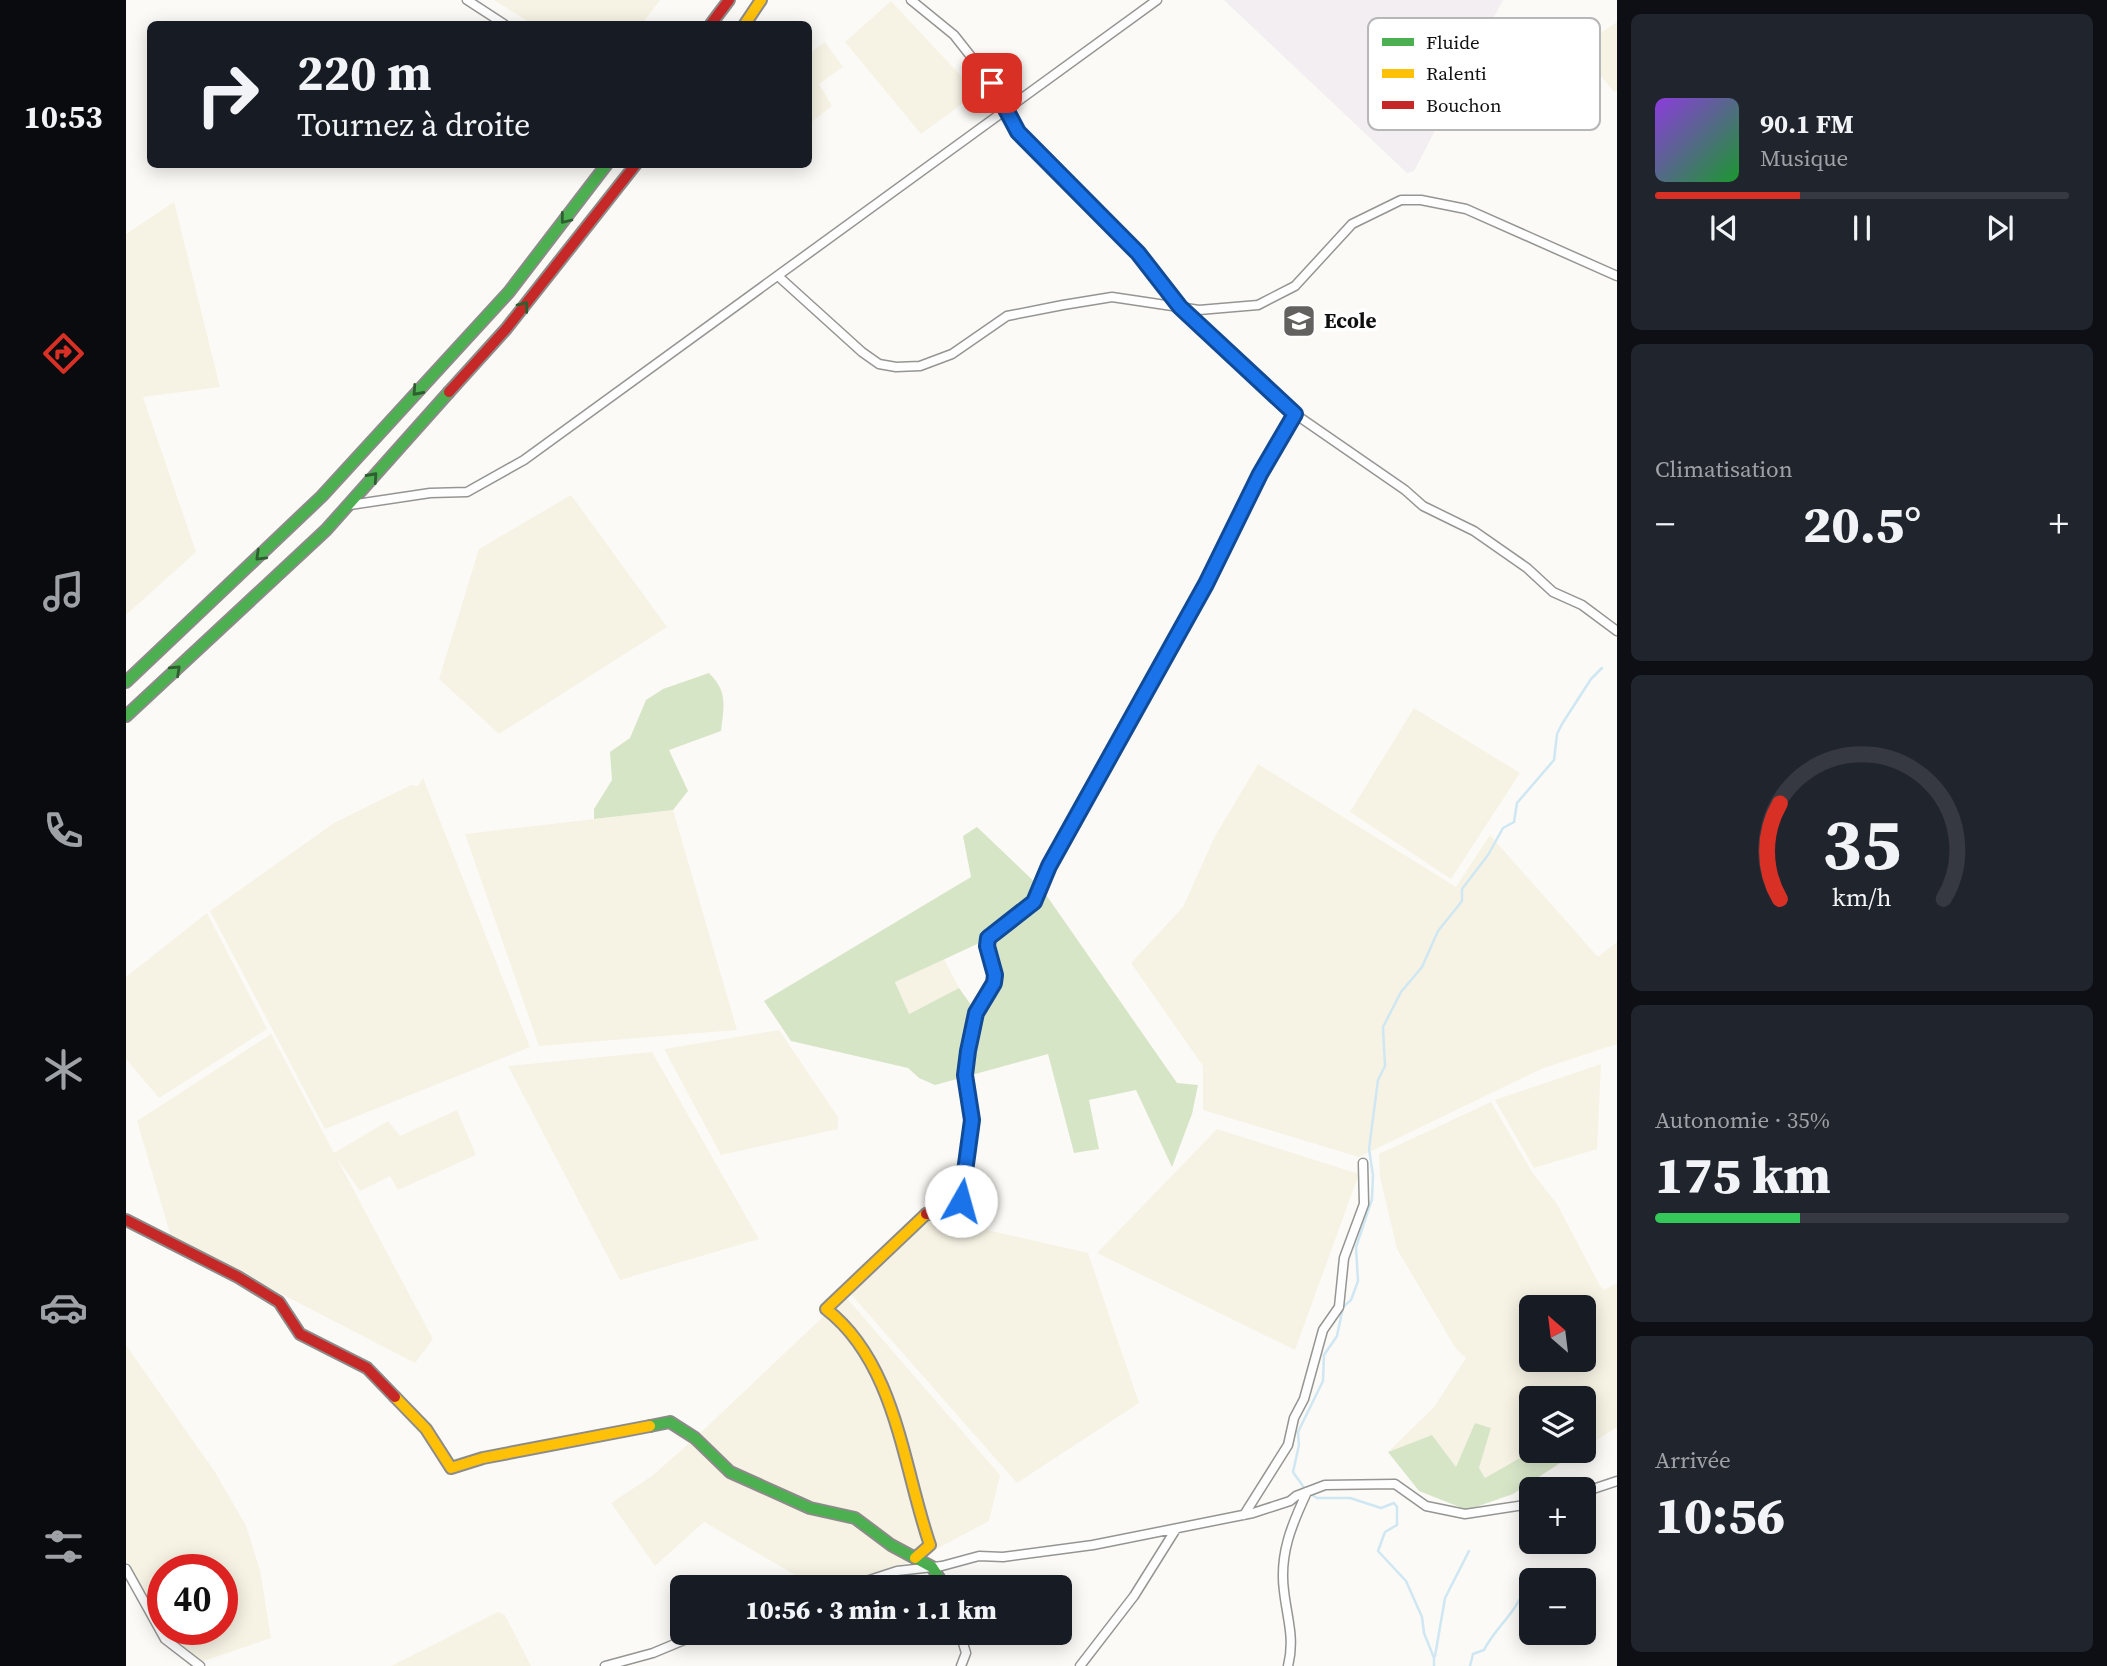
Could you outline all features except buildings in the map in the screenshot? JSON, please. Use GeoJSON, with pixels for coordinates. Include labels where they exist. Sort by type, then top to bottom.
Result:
{"type":"FeatureCollection","features":[{"type":"Feature","properties":{"kind":"main road"},"geometry":{"type":"LineString","coordinates":[[714,21],[729,0]]}},
{"type":"Feature","properties":{"kind":"main road"},"geometry":{"type":"LineString","coordinates":[[747,21],[761,0]]}},
{"type":"Feature","properties":{"kind":"main road"},"geometry":{"type":"LineString","coordinates":[[126,682],[322,496],[509,292],[604,168]]}},
{"type":"Feature","properties":{"kind":"main road"},"geometry":{"type":"LineString","coordinates":[[126,716],[326,530],[506,329],[633,168]]}},
{"type":"Feature","properties":{"kind":"main road"},"geometry":{"type":"LineString","coordinates":[[915,1558],[930,1545],[928,1532],[916,1505],[900,1435],[864,1353],[844,1323],[826,1309],[928,1212],[949,1214],[958,1209],[972,1120],[965,1075],[968,1051],[976,1013],[994,983],[995,975],[987,946],[988,938],[1034,902],[1049,866],[1211,575],[1260,474],[1295,414]]}},
{"type":"Feature","properties":{"kind":"main road"},"geometry":{"type":"LineString","coordinates":[[126,1220],[238,1277],[279,1302],[300,1334],[367,1368],[426,1429],[450,1468],[483,1458],[670,1422],[695,1438],[730,1472],[810,1508],[855,1517],[891,1545],[932,1567],[937,1575]]}},
{"type":"Feature","properties":{"kind":"street"},"geometry":{"type":"LineString","coordinates":[[467,0],[499,21]]}},
{"type":"Feature","properties":{"kind":"street"},"geometry":{"type":"LineString","coordinates":[[911,0],[954,35],[1007,109],[1018,132],[1138,253],[1180,307],[1295,414],[1405,490],[1423,506],[1474,531],[1527,568],[1553,592],[1583,605],[1617,631]]}},
{"type":"Feature","properties":{"kind":"street"},"geometry":{"type":"LineString","coordinates":[[347,506],[430,493],[467,492],[488,483],[572,426],[1157,0]]}},
{"type":"Feature","properties":{"kind":"street"},"geometry":{"type":"LineString","coordinates":[[778,276],[862,352],[879,364],[896,367],[920,366],[952,354],[1007,316],[1112,297],[1199,310],[1249,306],[1275,297],[1295,286],[1313,270],[1352,224],[1401,200],[1421,200],[1466,209],[1617,276]]}},
{"type":"Feature","properties":{"kind":"street"},"geometry":{"type":"LineString","coordinates":[[1244,1515],[1288,1445],[1294,1418],[1304,1399],[1323,1330],[1339,1307],[1344,1258],[1364,1204],[1363,1163]]}},
{"type":"Feature","properties":{"kind":"street"},"geometry":{"type":"LineString","coordinates":[[1596,1488],[1617,1481]]}},
{"type":"Feature","properties":{"kind":"street"},"geometry":{"type":"LineString","coordinates":[[885,1575],[979,1556],[1003,1557],[1093,1545],[1244,1515],[1290,1502],[1325,1485],[1395,1484],[1426,1506],[1465,1514],[1519,1506]]}},
{"type":"Feature","properties":{"kind":"street"},"geometry":{"type":"LineString","coordinates":[[1288,1666],[1292,1635],[1284,1592],[1284,1549],[1307,1492]]}},
{"type":"Feature","properties":{"kind":"street"},"geometry":{"type":"LineString","coordinates":[[1080,1666],[1134,1596],[1176,1528]]}},
{"type":"Feature","properties":{"kind":"street"},"geometry":{"type":"LineString","coordinates":[[126,1569],[165,1639],[200,1666]]}},
{"type":"Feature","properties":{"kind":"street"},"geometry":{"type":"LineString","coordinates":[[605,1666],[672,1645]]}},
{"type":"Feature","properties":{"kind":"street"},"geometry":{"type":"LineString","coordinates":[[961,1666],[966,1653],[964,1645]]}},
{"type":"Feature","properties":{"kind":"shaded area"},"geometry":{"type":"Polygon","coordinates":[[[494,0],[660,0],[644,21],[527,21],[494,0]]]}},
{"type":"Feature","properties":{"kind":"shaded area"},"geometry":{"type":"Polygon","coordinates":[[[1224,0],[1503,0],[1494,18],[1368,18],[1368,130],[1435,130],[1414,171],[1407,173],[1224,0]]]}},
{"type":"Feature","properties":{"kind":"shaded area"},"geometry":{"type":"Polygon","coordinates":[[[891,1],[977,93],[921,134],[845,42],[891,1]]]}},
{"type":"Feature","properties":{"kind":"shaded area"},"geometry":{"type":"Polygon","coordinates":[[[1617,22],[1617,90],[1614,92],[1600,75],[1600,33],[1617,22]]]}},
{"type":"Feature","properties":{"kind":"shaded area"},"geometry":{"type":"Polygon","coordinates":[[[825,42],[843,67],[819,84],[832,106],[812,122],[812,52],[825,42]]]}},
{"type":"Feature","properties":{"kind":"shaded area"},"geometry":{"type":"Polygon","coordinates":[[[174,202],[220,387],[143,397],[196,552],[126,615],[126,234],[174,202]]]}},
{"type":"Feature","properties":{"kind":"shaded area"},"geometry":{"type":"Polygon","coordinates":[[[571,495],[667,627],[499,734],[439,679],[479,549],[571,495]]]}},
{"type":"Feature","properties":{"kind":"shaded area"},"geometry":{"type":"Polygon","coordinates":[[[1414,708],[1520,773],[1451,879],[1350,812],[1414,708]]]}},
{"type":"Feature","properties":{"kind":"shaded area"},"geometry":{"type":"Polygon","coordinates":[[[1258,764],[1456,887],[1490,835],[1598,957],[1617,942],[1617,1044],[1541,1069],[1359,1157],[1203,1110],[1203,1066],[1131,963],[1183,907],[1215,836],[1258,764]]]}},
{"type":"Feature","properties":{"kind":"shaded area"},"geometry":{"type":"Polygon","coordinates":[[[423,778],[530,1047],[325,1129],[210,911],[334,823],[411,785],[418,786],[423,778]]]}},
{"type":"Feature","properties":{"kind":"shaded area"},"geometry":{"type":"Polygon","coordinates":[[[673,810],[737,1030],[539,1046],[465,834],[673,810]]]}},
{"type":"Feature","properties":{"kind":"shaded area"},"geometry":{"type":"Polygon","coordinates":[[[207,913],[267,1029],[159,1098],[126,1059],[126,977],[207,913]]]}},
{"type":"Feature","properties":{"kind":"shaded area"},"geometry":{"type":"Polygon","coordinates":[[[943,957],[959,988],[908,1014],[895,982],[943,957]]]}},
{"type":"Feature","properties":{"kind":"shaded area"},"geometry":{"type":"Polygon","coordinates":[[[779,1030],[838,1117],[838,1129],[721,1155],[664,1049],[779,1030]]]}},
{"type":"Feature","properties":{"kind":"shaded area"},"geometry":{"type":"Polygon","coordinates":[[[271,1034],[334,1153],[388,1121],[400,1136],[457,1110],[476,1155],[398,1190],[390,1176],[360,1191],[336,1157],[433,1339],[415,1363],[171,1237],[137,1121],[271,1034]]]}},
{"type":"Feature","properties":{"kind":"shaded area"},"geometry":{"type":"Polygon","coordinates":[[[652,1052],[759,1239],[620,1280],[508,1066],[652,1052]]]}},
{"type":"Feature","properties":{"kind":"shaded area"},"geometry":{"type":"Polygon","coordinates":[[[1601,1064],[1597,1149],[1534,1168],[1495,1100],[1601,1064]]]}},
{"type":"Feature","properties":{"kind":"shaded area"},"geometry":{"type":"Polygon","coordinates":[[[1491,1102],[1532,1172],[1557,1204],[1599,1284],[1604,1290],[1617,1283],[1617,1427],[1596,1440],[1596,1386],[1519,1386],[1519,1458],[1485,1478],[1479,1468],[1491,1428],[1475,1423],[1456,1467],[1432,1435],[1388,1452],[1434,1407],[1466,1358],[1456,1349],[1397,1249],[1380,1177],[1379,1154],[1491,1102]]]}},
{"type":"Feature","properties":{"kind":"shaded area"},"geometry":{"type":"Polygon","coordinates":[[[1217,1129],[1359,1174],[1295,1350],[1097,1253],[1217,1129]]]}},
{"type":"Feature","properties":{"kind":"shaded area"},"geometry":{"type":"Polygon","coordinates":[[[930,1217],[1088,1253],[1139,1403],[1017,1483],[849,1292],[930,1217]]]}},
{"type":"Feature","properties":{"kind":"shaded area"},"geometry":{"type":"Polygon","coordinates":[[[845,1296],[1000,1475],[989,1521],[914,1561],[869,1575],[795,1575],[704,1522],[655,1566],[611,1503],[652,1476],[845,1296]]]}},
{"type":"Feature","properties":{"kind":"shaded area"},"geometry":{"type":"Polygon","coordinates":[[[126,1345],[215,1472],[246,1526],[260,1570],[271,1638],[201,1662],[178,1645],[238,1645],[238,1554],[147,1554],[147,1598],[126,1561],[126,1345]]]}},
{"type":"Feature","properties":{"kind":"shaded area"},"geometry":{"type":"Polygon","coordinates":[[[498,1612],[505,1615],[531,1666],[391,1666],[498,1612]]]}},
{"type":"Feature","properties":{"kind":"green space"},"geometry":{"type":"Polygon","coordinates":[[[709,673],[722,693],[724,706],[721,731],[669,750],[688,791],[673,810],[594,819],[594,809],[612,780],[610,752],[630,738],[646,700],[663,689],[709,673]]]}},
{"type":"Feature","properties":{"kind":"green space"},"geometry":{"type":"Polygon","coordinates":[[[977,827],[1042,889],[1177,1083],[1198,1085],[1192,1114],[1172,1167],[1136,1090],[1089,1100],[1099,1149],[1074,1153],[1048,1054],[935,1085],[919,1078],[908,1068],[791,1041],[764,1001],[971,877],[963,836],[977,827]],[[988,939],[895,982],[909,1014],[959,988],[976,1012],[994,983],[988,939]]]}},
{"type":"Feature","properties":{"kind":"green space"},"geometry":{"type":"Polygon","coordinates":[[[1475,1423],[1491,1428],[1479,1468],[1485,1478],[1519,1458],[1519,1463],[1560,1463],[1539,1477],[1519,1477],[1519,1490],[1513,1494],[1467,1510],[1419,1491],[1388,1452],[1432,1435],[1456,1467],[1475,1423]]]}},
{"type":"Feature","properties":{"kind":"waterway"},"geometry":{"type":"LineString","coordinates":[[1434,1666],[1422,1617],[1406,1581],[1378,1551],[1385,1532],[1397,1525],[1397,1507],[1394,1503],[1381,1508],[1350,1498],[1317,1498],[1307,1492],[1293,1472],[1299,1445],[1298,1432],[1323,1381],[1324,1355],[1337,1336],[1343,1307],[1351,1300],[1358,1281],[1356,1247],[1372,1199],[1373,1175],[1369,1149],[1378,1080],[1385,1066],[1383,1027],[1401,992],[1422,967],[1438,931],[1462,901],[1462,889],[1488,855],[1503,828],[1514,822],[1517,803],[1554,760],[1557,734],[1562,724],[1591,679],[1602,668]]}},
{"type":"Feature","properties":{"kind":"waterway"},"geometry":{"type":"LineString","coordinates":[[1435,1656],[1445,1598],[1469,1551]]}},
{"type":"Feature","properties":{"kind":"waterway"},"geometry":{"type":"LineString","coordinates":[[1470,1666],[1473,1654],[1484,1650],[1519,1600]]}},
{"type":"Feature","properties":{"kind":"traffic: fast"},"geometry":{"type":"LineString","coordinates":[[126,682],[322,496],[509,292],[604,168]]}},
{"type":"Feature","properties":{"kind":"traffic: fast"},"geometry":{"type":"LineString","coordinates":[[126,716],[326,530],[449,392]]}},
{"type":"Feature","properties":{"kind":"traffic: fast"},"geometry":{"type":"LineString","coordinates":[[650,1426],[670,1422],[695,1438],[730,1472],[810,1508],[855,1518],[891,1545],[932,1567],[937,1575]]}},
{"type":"Feature","properties":{"kind":"traffic: slow"},"geometry":{"type":"LineString","coordinates":[[747,21],[761,0]]}},
{"type":"Feature","properties":{"kind":"traffic: slow"},"geometry":{"type":"LineString","coordinates":[[1051,862],[1206,584],[1260,474],[1295,414]]}},
{"type":"Feature","properties":{"kind":"traffic: slow"},"geometry":{"type":"LineString","coordinates":[[915,1558],[930,1545],[904,1450],[883,1387],[868,1358],[849,1331],[826,1309],[926,1214]]}},
{"type":"Feature","properties":{"kind":"traffic: slow"},"geometry":{"type":"LineString","coordinates":[[395,1397],[426,1429],[451,1468],[483,1458],[650,1426]]}},
{"type":"Feature","properties":{"kind":"traffic: jam"},"geometry":{"type":"LineString","coordinates":[[713,21],[729,0]]}},
{"type":"Feature","properties":{"kind":"traffic: jam"},"geometry":{"type":"LineString","coordinates":[[449,392],[506,329],[633,168]]}},
{"type":"Feature","properties":{"kind":"traffic: jam"},"geometry":{"type":"LineString","coordinates":[[926,1214],[949,1214],[958,1209],[972,1120],[965,1075],[968,1051],[976,1013],[994,983],[995,975],[987,946],[988,938],[1034,902],[1051,862]]}},
{"type":"Feature","properties":{"kind":"traffic: jam"},"geometry":{"type":"LineString","coordinates":[[126,1220],[238,1277],[279,1302],[300,1334],[367,1368],[395,1397]]}},
{"type":"Feature","properties":{"kind":"place","name":"Ecole"},"geometry":{"type":"Point","coordinates":[1299,321]}},
{"type":"Feature","properties":{"kind":"route"},"geometry":{"type":"LineString","coordinates":[[961,1201],[972,1120],[965,1075],[968,1051],[976,1013],[994,983],[995,975],[987,946],[988,938],[1034,902],[1042,889],[1049,866],[1206,584],[1260,474],[1295,414],[1242,368],[1180,307],[1138,253],[1018,132],[992,83]]}}]}
